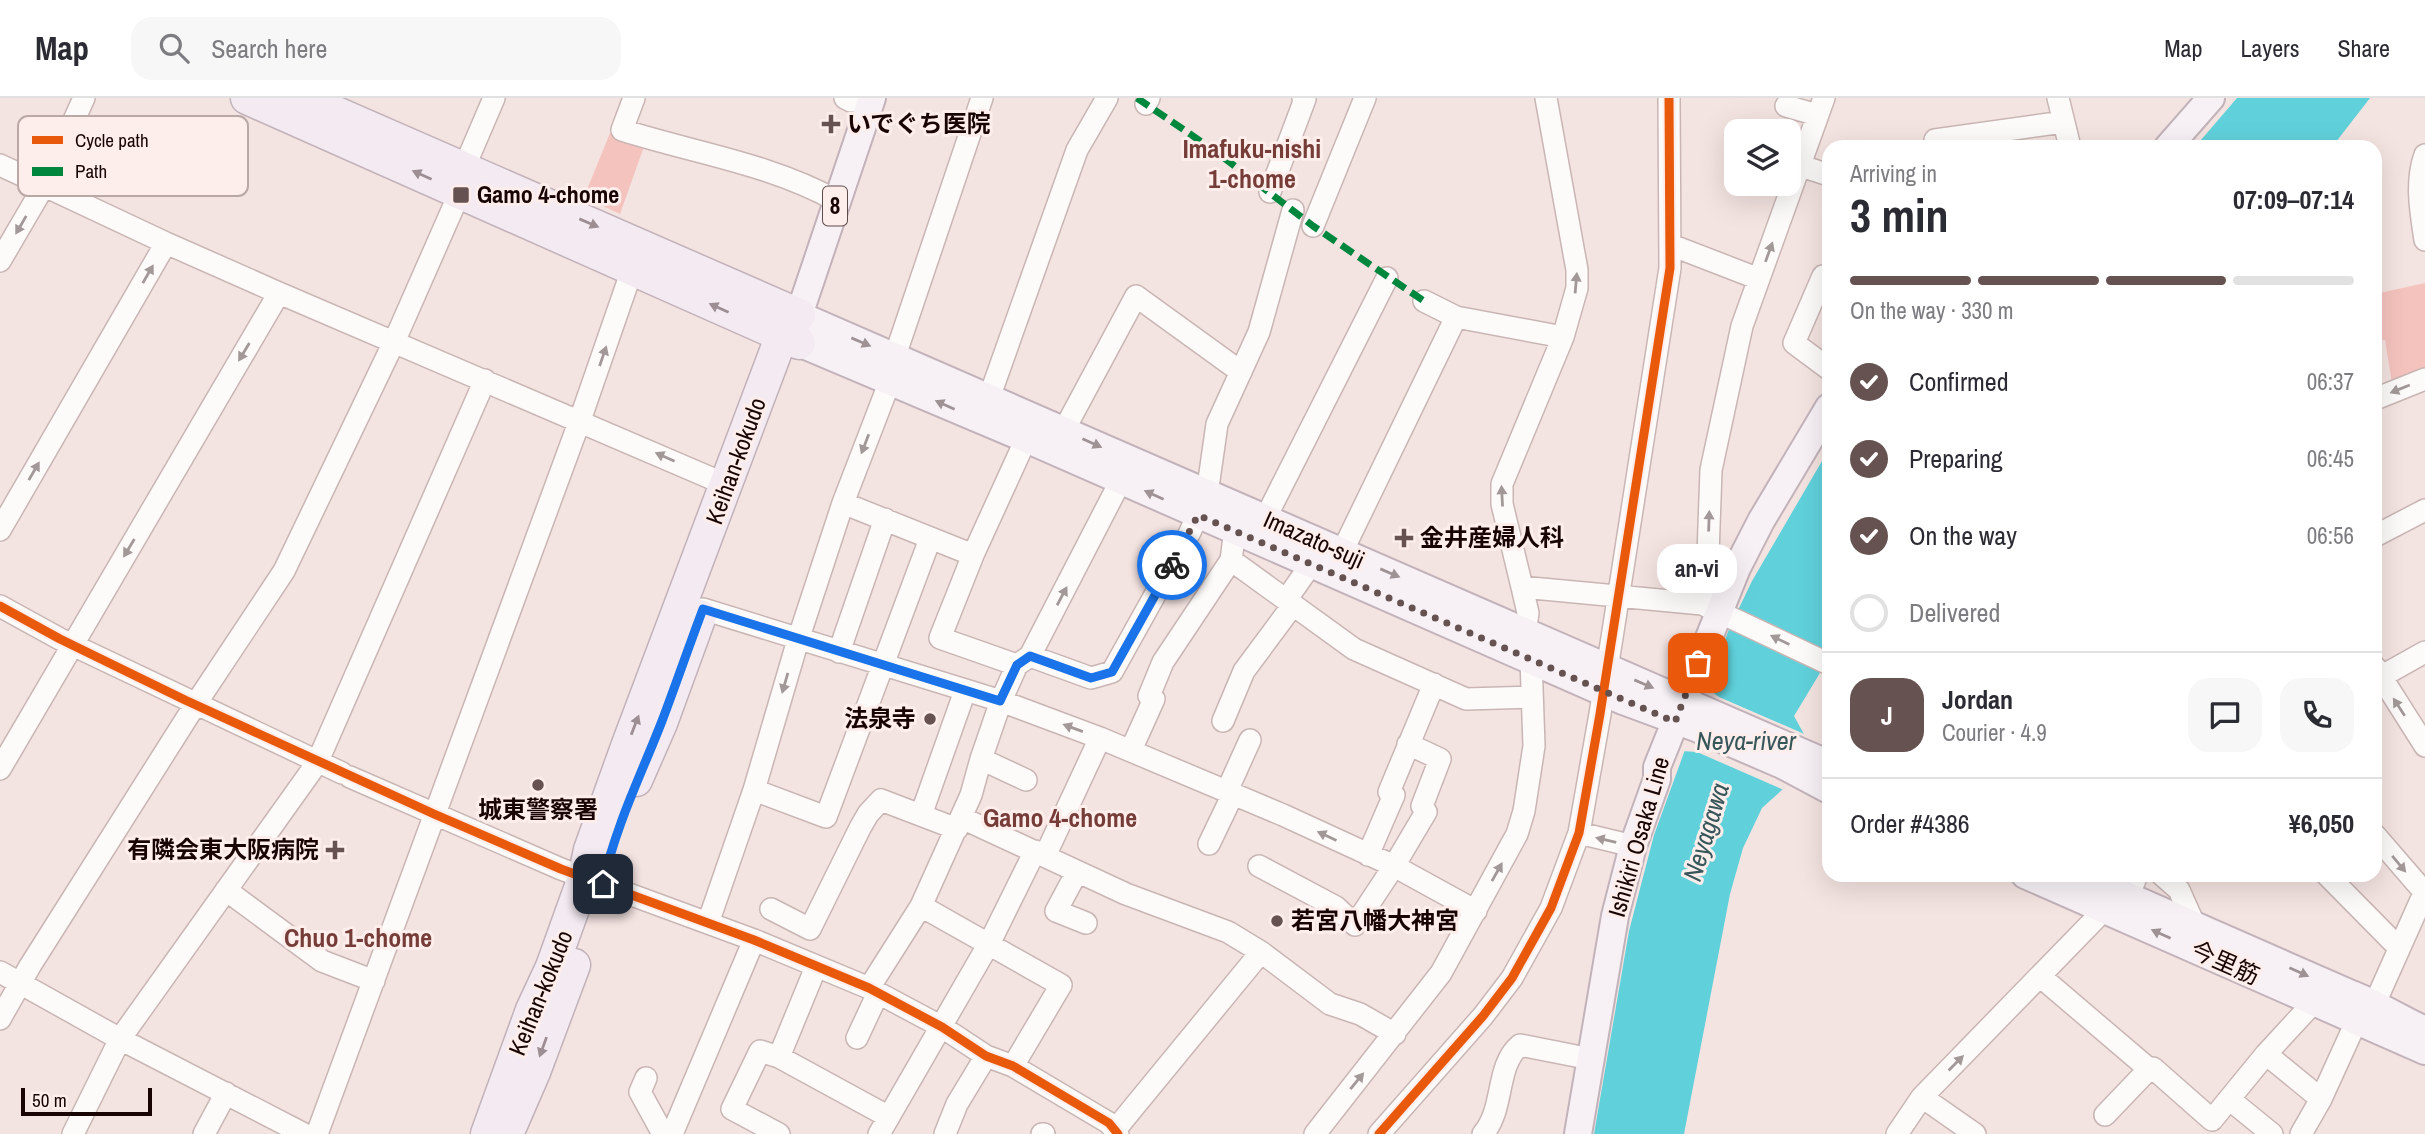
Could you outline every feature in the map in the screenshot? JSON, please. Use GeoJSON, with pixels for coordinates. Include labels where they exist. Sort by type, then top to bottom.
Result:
{"type":"FeatureCollection","features":[{"type":"Feature","properties":{"kind":"highway"},"geometry":{"type":"LineString","coordinates":[[247,98],[462,180],[794,331]]}},
{"type":"Feature","properties":{"kind":"highway"},"geometry":{"type":"LineString","coordinates":[[302,98],[632,270],[794,331]]}},
{"type":"Feature","properties":{"kind":"highway","name":"Keihan-kokudo"},"geometry":{"type":"LineString","coordinates":[[508,1134],[534,1072],[594,881],[590,850],[622,760],[727,485],[794,331]]}},
{"type":"Feature","properties":{"kind":"highway","name":"Keihan-kokudo"},"geometry":{"type":"LineString","coordinates":[[486,1134],[594,881],[609,856],[637,778],[661,723],[703,609],[794,331]]}},
{"type":"Feature","properties":{"kind":"main road","name":"8"},"geometry":{"type":"LineString","coordinates":[[794,331],[872,98]]}},
{"type":"Feature","properties":{"kind":"main road"},"geometry":{"type":"LineString","coordinates":[[2174,140],[2211,98]]}},
{"type":"Feature","properties":{"kind":"main road","name":"Imazato-suji"},"geometry":{"type":"LineString","coordinates":[[794,331],[892,368],[989,398],[1064,430],[1203,504],[1235,530],[1531,659]]}},
{"type":"Feature","properties":{"kind":"main road","name":"Imazato-suji"},"geometry":{"type":"LineString","coordinates":[[892,368],[1026,439],[1121,480],[1265,519],[1525,632],[1605,679],[1687,714],[1822,779]]}},
{"type":"Feature","properties":{"kind":"main road","name":"Ishikiri Osaka Line"},"geometry":{"type":"LineString","coordinates":[[1578,1134],[1615,916],[1633,846],[1657,779],[1657,767],[1687,714],[1761,521],[1822,419]]}},
{"type":"Feature","properties":{"kind":"main road"},"geometry":{"type":"LineString","coordinates":[[1531,659],[1605,679]]}},
{"type":"Feature","properties":{"kind":"main road","name":"今里筋"},"geometry":{"type":"LineString","coordinates":[[2041,882],[2314,1002],[2399,1018],[2425,1030]]}},
{"type":"Feature","properties":{"kind":"main road","name":"今里筋"},"geometry":{"type":"LineString","coordinates":[[2113,882],[2132,886],[2195,926],[2366,1012],[2425,1051]]}},
{"type":"Feature","properties":{"kind":"street"},"geometry":{"type":"LineString","coordinates":[[75,116],[83,98]]}},
{"type":"Feature","properties":{"kind":"street"},"geometry":{"type":"LineString","coordinates":[[0,1019],[195,705],[284,571],[394,342],[494,98]]}},
{"type":"Feature","properties":{"kind":"street"},"geometry":{"type":"LineString","coordinates":[[634,98],[622,130],[725,158],[809,186],[837,201]]}},
{"type":"Feature","properties":{"kind":"street"},"geometry":{"type":"LineString","coordinates":[[845,98],[851,101],[872,98]]}},
{"type":"Feature","properties":{"kind":"street"},"geometry":{"type":"LineString","coordinates":[[708,923],[754,790],[798,640],[843,503],[892,368],[982,98]]}},
{"type":"Feature","properties":{"kind":"street"},"geometry":{"type":"LineString","coordinates":[[989,398],[1077,150],[1107,98]]}},
{"type":"Feature","properties":{"kind":"street"},"geometry":{"type":"LineString","coordinates":[[1269,192],[1305,99],[1303,98]]}},
{"type":"Feature","properties":{"kind":"street"},"geometry":{"type":"LineString","coordinates":[[1312,226],[1365,98]]}},
{"type":"Feature","properties":{"kind":"street"},"geometry":{"type":"LineString","coordinates":[[1315,1134],[1441,974],[1513,844],[1524,811],[1534,746],[1531,659],[1525,632],[1528,613],[1502,504],[1502,484],[1563,337],[1577,288],[1577,270],[1546,98]]}},
{"type":"Feature","properties":{"kind":"street"},"geometry":{"type":"LineString","coordinates":[[1379,1134],[1483,1016],[1512,978],[1551,908],[1578,833],[1619,596],[1668,281],[1671,245],[1669,98]]}},
{"type":"Feature","properties":{"kind":"street"},"geometry":{"type":"LineString","coordinates":[[2058,98],[2068,140]]}},
{"type":"Feature","properties":{"kind":"street"},"geometry":{"type":"LineString","coordinates":[[1786,106],[1820,107],[1801,158]]}},
{"type":"Feature","properties":{"kind":"street"},"geometry":{"type":"LineString","coordinates":[[1936,140],[2063,122]]}},
{"type":"Feature","properties":{"kind":"street"},"geometry":{"type":"LineString","coordinates":[[2425,155],[2421,165],[2420,197],[2425,240]]}},
{"type":"Feature","properties":{"kind":"street"},"geometry":{"type":"LineString","coordinates":[[0,165],[18,173]]}},
{"type":"Feature","properties":{"kind":"street"},"geometry":{"type":"LineString","coordinates":[[1801,166],[1822,173]]}},
{"type":"Feature","properties":{"kind":"street"},"geometry":{"type":"LineString","coordinates":[[0,261],[38,196]]}},
{"type":"Feature","properties":{"kind":"street"},"geometry":{"type":"LineString","coordinates":[[70,196],[166,243],[279,293],[727,485]]}},
{"type":"Feature","properties":{"kind":"street"},"geometry":{"type":"LineString","coordinates":[[1725,614],[1707,583],[1711,470],[1742,326],[1790,196]]}},
{"type":"Feature","properties":{"kind":"street"},"geometry":{"type":"LineString","coordinates":[[1026,439],[973,555],[940,638],[1091,678],[1112,672],[1203,504],[1217,424],[1259,332],[1293,210]]}},
{"type":"Feature","properties":{"kind":"street"},"geometry":{"type":"LineString","coordinates":[[0,530],[166,243]]}},
{"type":"Feature","properties":{"kind":"street"},"geometry":{"type":"LineString","coordinates":[[1671,245],[1759,279]]}},
{"type":"Feature","properties":{"kind":"street"},"geometry":{"type":"LineString","coordinates":[[317,1134],[580,420],[632,270]]}},
{"type":"Feature","properties":{"kind":"street"},"geometry":{"type":"LineString","coordinates":[[1265,519],[1387,278]]}},
{"type":"Feature","properties":{"kind":"street"},"geometry":{"type":"LineString","coordinates":[[1822,278],[1794,343],[1822,364]]}},
{"type":"Feature","properties":{"kind":"street"},"geometry":{"type":"LineString","coordinates":[[0,768],[279,293]]}},
{"type":"Feature","properties":{"kind":"street"},"geometry":{"type":"LineString","coordinates":[[1064,430],[1136,296],[1241,372]]}},
{"type":"Feature","properties":{"kind":"street"},"geometry":{"type":"LineString","coordinates":[[1424,301],[1456,317],[1563,337]]}},
{"type":"Feature","properties":{"kind":"street"},"geometry":{"type":"LineString","coordinates":[[1342,552],[1456,317]]}},
{"type":"Feature","properties":{"kind":"street"},"geometry":{"type":"LineString","coordinates":[[2382,396],[2425,379]]}},
{"type":"Feature","properties":{"kind":"street"},"geometry":{"type":"LineString","coordinates":[[73,1134],[120,1039],[317,763],[485,380]]}},
{"type":"Feature","properties":{"kind":"street"},"geometry":{"type":"LineString","coordinates":[[857,1038],[874,990],[921,906],[971,795],[1000,701],[1121,480]]}},
{"type":"Feature","properties":{"kind":"street"},"geometry":{"type":"LineString","coordinates":[[843,503],[973,555]]}},
{"type":"Feature","properties":{"kind":"street"},"geometry":{"type":"LineString","coordinates":[[2382,532],[2425,510]]}},
{"type":"Feature","properties":{"kind":"street"},"geometry":{"type":"LineString","coordinates":[[839,652],[885,519]]}},
{"type":"Feature","properties":{"kind":"street"},"geometry":{"type":"LineString","coordinates":[[1131,750],[1154,699],[1149,696],[1163,663],[1231,560],[1235,530]]}},
{"type":"Feature","properties":{"kind":"street"},"geometry":{"type":"LineString","coordinates":[[826,817],[930,539]]}},
{"type":"Feature","properties":{"kind":"street"},"geometry":{"type":"LineString","coordinates":[[1231,560],[1354,649],[1466,699],[1532,697]]}},
{"type":"Feature","properties":{"kind":"street"},"geometry":{"type":"LineString","coordinates":[[1223,721],[1244,671],[1312,563]]}},
{"type":"Feature","properties":{"kind":"street"},"geometry":{"type":"LineString","coordinates":[[1522,587],[1702,604],[1822,661]]}},
{"type":"Feature","properties":{"kind":"street"},"geometry":{"type":"LineString","coordinates":[[0,607],[71,645],[317,763],[594,881],[754,940],[874,990],[942,1027],[986,1056],[1013,1066],[1108,1130],[1261,952]]}},
{"type":"Feature","properties":{"kind":"street"},"geometry":{"type":"LineString","coordinates":[[703,609],[1000,701],[1131,750],[1394,866],[1476,911]]}},
{"type":"Feature","properties":{"kind":"street"},"geometry":{"type":"LineString","coordinates":[[2382,671],[2425,652]]}},
{"type":"Feature","properties":{"kind":"street"},"geometry":{"type":"LineString","coordinates":[[2382,683],[2425,746]]}},
{"type":"Feature","properties":{"kind":"street"},"geometry":{"type":"LineString","coordinates":[[1368,855],[1394,795],[1389,792],[1434,684]]}},
{"type":"Feature","properties":{"kind":"street"},"geometry":{"type":"LineString","coordinates":[[921,815],[965,691]]}},
{"type":"Feature","properties":{"kind":"street"},"geometry":{"type":"LineString","coordinates":[[768,1132],[732,1109],[760,1051],[779,1057],[884,1126],[1040,854],[1100,738]]}},
{"type":"Feature","properties":{"kind":"street"},"geometry":{"type":"LineString","coordinates":[[1209,844],[1250,740]]}},
{"type":"Feature","properties":{"kind":"street"},"geometry":{"type":"LineString","coordinates":[[1259,866],[1336,906],[1355,925],[1426,811],[1422,806],[1440,758],[1408,744]]}},
{"type":"Feature","properties":{"kind":"street"},"geometry":{"type":"LineString","coordinates":[[981,759],[1026,780]]}},
{"type":"Feature","properties":{"kind":"street"},"geometry":{"type":"LineString","coordinates":[[754,790],[859,830]]}},
{"type":"Feature","properties":{"kind":"street"},"geometry":{"type":"LineString","coordinates":[[771,909],[810,929],[859,830],[868,814],[881,800],[921,815],[959,823],[1040,854],[1126,894],[1228,932],[1261,952],[1330,1004],[1360,1014],[1395,1034]]}},
{"type":"Feature","properties":{"kind":"street"},"geometry":{"type":"LineString","coordinates":[[1578,833],[1633,846]]}},
{"type":"Feature","properties":{"kind":"street"},"geometry":{"type":"LineString","coordinates":[[2301,1134],[2399,948],[2425,892],[2382,843]]}},
{"type":"Feature","properties":{"kind":"street"},"geometry":{"type":"LineString","coordinates":[[1077,872],[1056,911],[1086,923]]}},
{"type":"Feature","properties":{"kind":"street"},"geometry":{"type":"LineString","coordinates":[[2170,882],[2179,890],[2195,926]]}},
{"type":"Feature","properties":{"kind":"street"},"geometry":{"type":"LineString","coordinates":[[2334,882],[2399,948]]}},
{"type":"Feature","properties":{"kind":"street"},"geometry":{"type":"LineString","coordinates":[[1897,1134],[1922,1097],[2104,910],[2132,886]]}},
{"type":"Feature","properties":{"kind":"street"},"geometry":{"type":"LineString","coordinates":[[226,890],[322,961],[374,981]]}},
{"type":"Feature","properties":{"kind":"street"},"geometry":{"type":"LineString","coordinates":[[921,906],[1061,985],[1013,1066]]}},
{"type":"Feature","properties":{"kind":"street"},"geometry":{"type":"LineString","coordinates":[[672,1134],[754,940]]}},
{"type":"Feature","properties":{"kind":"street"},"geometry":{"type":"LineString","coordinates":[[779,1057],[817,967]]}},
{"type":"Feature","properties":{"kind":"street"},"geometry":{"type":"LineString","coordinates":[[0,972],[120,1039],[304,1134]]}},
{"type":"Feature","properties":{"kind":"street"},"geometry":{"type":"LineString","coordinates":[[2040,977],[2149,1069],[2153,1068],[2211,1120],[2314,1002]]}},
{"type":"Feature","properties":{"kind":"street"},"geometry":{"type":"LineString","coordinates":[[1483,1134],[1493,1123],[1510,1053],[1520,1045],[1591,1059]]}},
{"type":"Feature","properties":{"kind":"street"},"geometry":{"type":"LineString","coordinates":[[2266,1054],[2321,1099]]}},
{"type":"Feature","properties":{"kind":"street"},"geometry":{"type":"LineString","coordinates":[[945,1134],[957,1104],[986,1056]]}},
{"type":"Feature","properties":{"kind":"street"},"geometry":{"type":"LineString","coordinates":[[2105,1115],[2149,1069]]}},
{"type":"Feature","properties":{"kind":"street"},"geometry":{"type":"LineString","coordinates":[[646,1078],[640,1092],[663,1134]]}},
{"type":"Feature","properties":{"kind":"street"},"geometry":{"type":"LineString","coordinates":[[204,1134],[226,1093]]}},
{"type":"Feature","properties":{"kind":"street"},"geometry":{"type":"LineString","coordinates":[[1922,1097],[1975,1134]]}},
{"type":"Feature","properties":{"kind":"street"},"geometry":{"type":"LineString","coordinates":[[2229,1099],[2272,1134]]}},
{"type":"Feature","properties":{"kind":"shaded area"},"geometry":{"type":"Polygon","coordinates":[[[610,133],[646,141],[620,214],[584,197],[610,133]]]}},
{"type":"Feature","properties":{"kind":"shaded area"},"geometry":{"type":"Polygon","coordinates":[[[2425,283],[2425,371],[2392,383],[2385,340],[2382,340],[2382,292],[2425,283]]]}},
{"type":"Feature","properties":{"kind":"water"},"geometry":{"type":"Polygon","coordinates":[[[2237,98],[2370,98],[2337,140],[2201,140],[2237,98]]]}},
{"type":"Feature","properties":{"kind":"water","name":"Neya-river"},"geometry":{"type":"Polygon","coordinates":[[[1822,461],[1822,670],[1794,716],[1806,738],[1784,788],[1762,808],[1743,848],[1730,894],[1684,1134],[1594,1134],[1629,931],[1654,835],[1729,629],[1752,581],[1822,461]]]}},
{"type":"Feature","properties":{"kind":"pier"},"geometry":{"type":"Polygon","coordinates":[[[1706,687],[1719,697],[1809,736],[1786,791],[1697,752],[1682,751],[1706,687]]]}},
{"type":"Feature","properties":{"kind":"marked path"},"geometry":{"type":"LineString","coordinates":[[1137,98],[1215,151],[1313,226],[1424,301]]}},
{"type":"Feature","properties":{"kind":"cycle path"},"geometry":{"type":"LineString","coordinates":[[1379,1134],[1483,1016],[1512,978],[1551,908],[1579,833],[1670,268],[1669,98]]}},
{"type":"Feature","properties":{"kind":"cycle path"},"geometry":{"type":"LineString","coordinates":[[0,606],[60,639],[185,700],[434,814],[561,869],[754,940],[869,988],[942,1027],[986,1056],[1013,1066],[1109,1123],[1118,1134]]}},
{"type":"Feature","properties":{"kind":"way so far"},"geometry":{"type":"LineString","coordinates":[[1172,565],[1198,515],[1675,722],[1698,663]]}},
{"type":"Feature","properties":{"kind":"place","name":"いでぐち医院"},"geometry":{"type":"Point","coordinates":[831,124]}},
{"type":"Feature","properties":{"kind":"place","name":"Gamo 4-chome"},"geometry":{"type":"Point","coordinates":[461,195]}},
{"type":"Feature","properties":{"kind":"place","name":"金井産婦人科"},"geometry":{"type":"Point","coordinates":[1404,538]}},
{"type":"Feature","properties":{"kind":"place","name":"an-vi"},"geometry":{"type":"Point","coordinates":[1698,663]}},
{"type":"Feature","properties":{"kind":"place","name":"法泉寺"},"geometry":{"type":"Point","coordinates":[930,719]}},
{"type":"Feature","properties":{"kind":"place","name":"城東警察署"},"geometry":{"type":"Point","coordinates":[538,785]}},
{"type":"Feature","properties":{"kind":"place","name":"有隣会東大阪病院"},"geometry":{"type":"Point","coordinates":[335,850]}},
{"type":"Feature","properties":{"kind":"place","name":"若宮八幡大神宮"},"geometry":{"type":"Point","coordinates":[1277,921]}},
{"type":"Feature","properties":{"kind":"district","name":"Imafuku-nishi 1-chome"},"geometry":{"type":"Point","coordinates":[1252,164]}},
{"type":"Feature","properties":{"kind":"district","name":"Gamo 4-chome"},"geometry":{"type":"Point","coordinates":[1060,818]}},
{"type":"Feature","properties":{"kind":"district","name":"Chuo 1-chome"},"geometry":{"type":"Point","coordinates":[358,938]}},
{"type":"Feature","properties":{"kind":"route"},"geometry":{"type":"LineString","coordinates":[[603,884],[609,856],[637,778],[661,723],[703,609],[1000,701],[1017,665],[1030,656],[1091,678],[1112,672],[1172,565]]}},
{"type":"Feature","properties":{"kind":"water label","name":"Neyagawa"},"geometry":{"type":"Point","coordinates":[1706,832]}}]}
